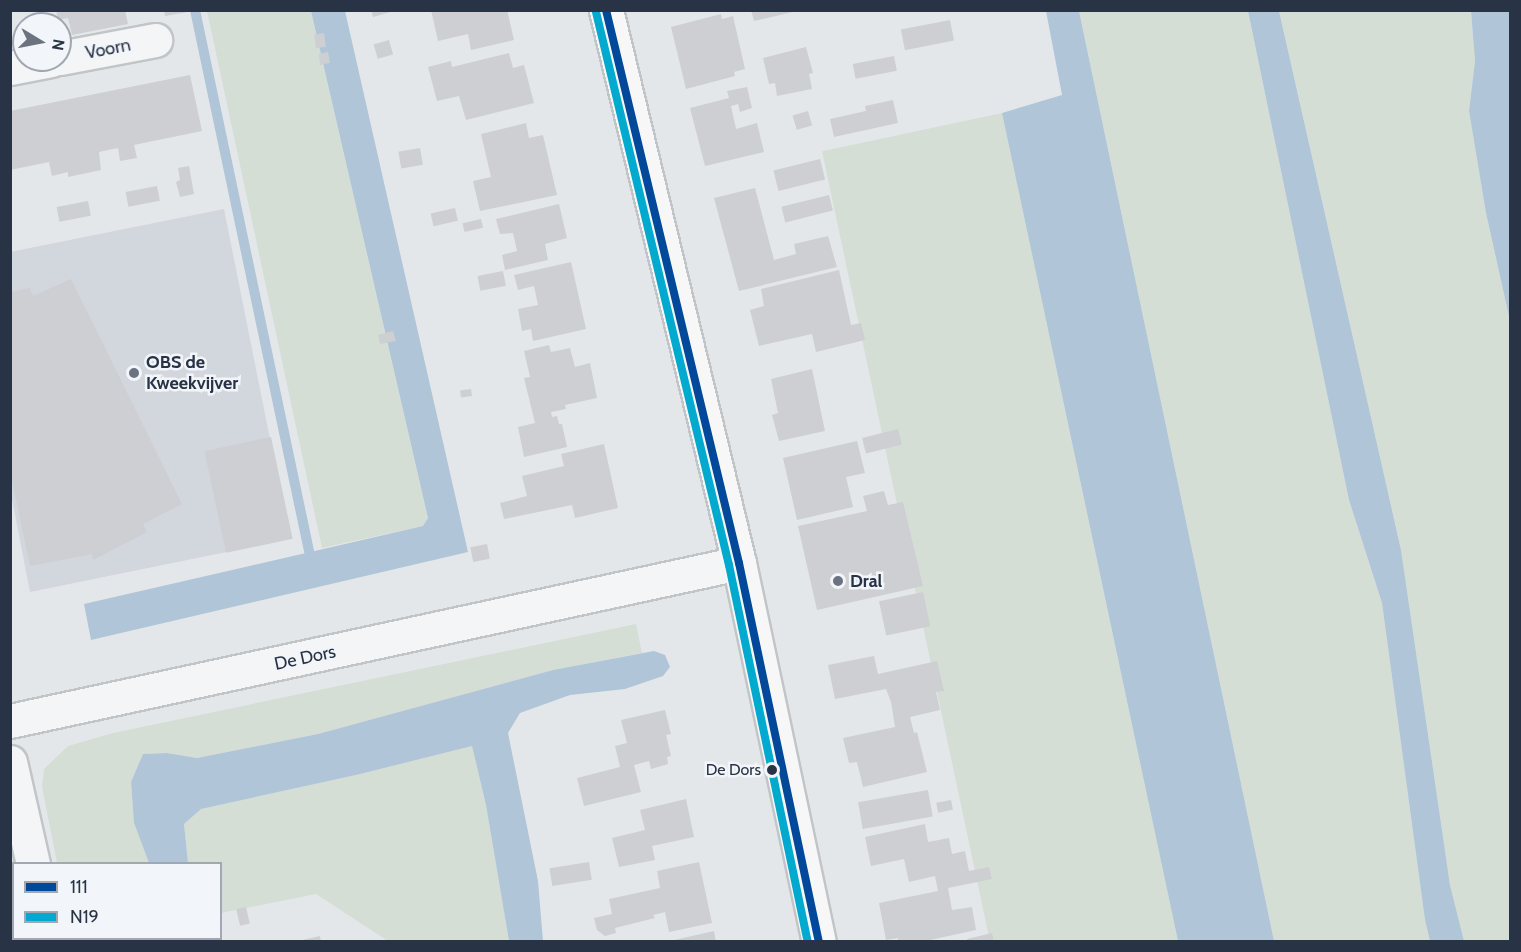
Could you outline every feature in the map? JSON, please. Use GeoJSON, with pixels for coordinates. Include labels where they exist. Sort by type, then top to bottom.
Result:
{"type":"FeatureCollection","features":[{"type":"Feature","properties":{"kind":"street"},"geometry":{"type":"LineString","coordinates":[[606,10],[740,563],[819,942]]}},
{"type":"Feature","properties":{"kind":"street","name":"Voorn"},"geometry":{"type":"LineString","coordinates":[[72,56],[155,40]]}},
{"type":"Feature","properties":{"kind":"street","name":"De Dors"},"geometry":{"type":"LineString","coordinates":[[10,721],[740,563]]}},
{"type":"Feature","properties":{"kind":"street"},"geometry":{"type":"LineString","coordinates":[[10,762],[33,862]]}},
{"type":"Feature","properties":{"kind":"shaded area"},"geometry":{"type":"Polygon","coordinates":[[[207,11],[311,11],[428,518],[423,526],[322,548],[207,11]]]}},
{"type":"Feature","properties":{"kind":"shaded area"},"geometry":{"type":"Polygon","coordinates":[[[1079,11],[1248,11],[1349,500],[1382,603],[1425,920],[1430,941],[1274,941],[1079,11]]]}},
{"type":"Feature","properties":{"kind":"shaded area"},"geometry":{"type":"Polygon","coordinates":[[[1279,11],[1471,11],[1475,61],[1469,111],[1486,213],[1510,321],[1510,941],[1464,941],[1450,885],[1401,550],[1279,11]]]}},
{"type":"Feature","properties":{"kind":"shaded area"},"geometry":{"type":"Polygon","coordinates":[[[1002,113],[1178,941],[990,942],[822,151],[1002,113]]]}},
{"type":"Feature","properties":{"kind":"shaded area","name":"OBS de Kweekvijver"},"geometry":{"type":"Polygon","coordinates":[[[224,209],[290,539],[30,592],[11,494],[10,252],[224,209]]]}},
{"type":"Feature","properties":{"kind":"shaded area"},"geometry":{"type":"Polygon","coordinates":[[[636,624],[642,653],[553,670],[318,734],[197,758],[167,753],[143,754],[131,782],[134,823],[149,862],[57,862],[42,787],[44,769],[68,746],[113,733],[636,624]]]}},
{"type":"Feature","properties":{"kind":"shaded area"},"geometry":{"type":"Polygon","coordinates":[[[472,746],[486,805],[509,941],[388,941],[316,894],[222,913],[222,862],[188,862],[184,824],[201,809],[356,775],[472,746]]]}},
{"type":"Feature","properties":{"kind":"shaded area"},"geometry":{"type":"Polygon","coordinates":[[[10,830],[17,862],[12,862],[12,940],[32,941],[11,941],[10,830]]]}},
{"type":"Feature","properties":{"kind":"water"},"geometry":{"type":"Polygon","coordinates":[[[311,11],[345,11],[468,552],[91,640],[84,604],[423,526],[428,518],[311,11]]]}},
{"type":"Feature","properties":{"kind":"water"},"geometry":{"type":"Polygon","coordinates":[[[1046,11],[1079,11],[1274,941],[1178,941],[1002,113],[1062,95],[1046,11]]]}},
{"type":"Feature","properties":{"kind":"water"},"geometry":{"type":"Polygon","coordinates":[[[1248,11],[1279,11],[1401,550],[1450,885],[1464,941],[1430,941],[1425,920],[1382,603],[1349,500],[1248,11]]]}},
{"type":"Feature","properties":{"kind":"water"},"geometry":{"type":"Polygon","coordinates":[[[1471,11],[1510,11],[1510,321],[1486,213],[1469,111],[1475,61],[1471,11]]]}},
{"type":"Feature","properties":{"kind":"water"},"geometry":{"type":"Polygon","coordinates":[[[654,651],[665,655],[670,667],[663,676],[625,689],[570,695],[520,713],[508,733],[538,881],[543,941],[509,941],[486,805],[472,746],[356,775],[201,809],[184,824],[188,862],[149,862],[134,823],[131,782],[143,754],[167,753],[197,758],[318,734],[553,670],[654,651]]]}},
{"type":"Feature","properties":{"kind":"building"},"geometry":{"type":"Polygon","coordinates":[[[56,10],[125,10],[128,24],[72,35],[72,12],[56,12],[56,10]]]}},
{"type":"Feature","properties":{"kind":"building"},"geometry":{"type":"Polygon","coordinates":[[[164,10],[188,10],[188,12],[165,16],[164,10]]]}},
{"type":"Feature","properties":{"kind":"building"},"geometry":{"type":"Polygon","coordinates":[[[371,10],[394,10],[394,11],[373,17],[371,10]]]}},
{"type":"Feature","properties":{"kind":"building"},"geometry":{"type":"Polygon","coordinates":[[[431,10],[507,10],[514,40],[471,50],[468,34],[438,41],[431,10]]]}},
{"type":"Feature","properties":{"kind":"building"},"geometry":{"type":"Polygon","coordinates":[[[751,10],[797,10],[797,11],[754,21],[751,10]]]}},
{"type":"Feature","properties":{"kind":"building"},"geometry":{"type":"Polygon","coordinates":[[[721,14],[722,19],[733,16],[745,69],[734,72],[735,76],[686,89],[671,27],[721,14]]]}},
{"type":"Feature","properties":{"kind":"building"},"geometry":{"type":"Polygon","coordinates":[[[950,20],[954,41],[905,50],[901,30],[950,20]]]}},
{"type":"Feature","properties":{"kind":"building"},"geometry":{"type":"Polygon","coordinates":[[[324,33],[326,47],[316,48],[314,34],[324,33]]]}},
{"type":"Feature","properties":{"kind":"building"},"geometry":{"type":"Polygon","coordinates":[[[389,40],[393,54],[378,59],[374,44],[389,40]]]}},
{"type":"Feature","properties":{"kind":"building"},"geometry":{"type":"Polygon","coordinates":[[[806,47],[813,73],[809,74],[812,89],[777,96],[775,83],[769,84],[763,58],[806,47]]]}},
{"type":"Feature","properties":{"kind":"building"},"geometry":{"type":"Polygon","coordinates":[[[328,52],[330,63],[320,65],[319,54],[328,52]]]}},
{"type":"Feature","properties":{"kind":"building"},"geometry":{"type":"Polygon","coordinates":[[[509,53],[513,68],[524,65],[534,103],[466,120],[459,96],[437,101],[428,67],[451,61],[452,67],[509,53]]]}},
{"type":"Feature","properties":{"kind":"building"},"geometry":{"type":"Polygon","coordinates":[[[894,56],[897,71],[856,79],[853,64],[894,56]]]}},
{"type":"Feature","properties":{"kind":"building"},"geometry":{"type":"Polygon","coordinates":[[[190,75],[202,131],[134,145],[137,158],[120,161],[118,148],[99,152],[101,170],[68,177],[68,172],[52,176],[49,162],[10,170],[10,111],[190,75]]]}},
{"type":"Feature","properties":{"kind":"building"},"geometry":{"type":"Polygon","coordinates":[[[747,87],[752,108],[740,112],[738,104],[731,106],[736,129],[757,123],[764,152],[705,166],[690,108],[729,98],[727,91],[747,87]]]}},
{"type":"Feature","properties":{"kind":"building"},"geometry":{"type":"Polygon","coordinates":[[[893,100],[898,123],[834,137],[830,119],[866,111],[865,106],[893,100]]]}},
{"type":"Feature","properties":{"kind":"building"},"geometry":{"type":"Polygon","coordinates":[[[808,111],[812,125],[797,130],[793,115],[808,111]]]}},
{"type":"Feature","properties":{"kind":"building"},"geometry":{"type":"Polygon","coordinates":[[[526,123],[529,138],[543,135],[557,195],[480,211],[473,181],[491,177],[481,134],[526,123]]]}},
{"type":"Feature","properties":{"kind":"building"},"geometry":{"type":"Polygon","coordinates":[[[420,148],[423,165],[401,169],[398,152],[420,148]]]}},
{"type":"Feature","properties":{"kind":"building"},"geometry":{"type":"Polygon","coordinates":[[[820,159],[825,179],[779,191],[773,171],[820,159]]]}},
{"type":"Feature","properties":{"kind":"building"},"geometry":{"type":"Polygon","coordinates":[[[189,166],[194,194],[180,197],[176,182],[180,180],[178,168],[189,166]]]}},
{"type":"Feature","properties":{"kind":"building"},"geometry":{"type":"Polygon","coordinates":[[[157,186],[160,201],[128,207],[126,192],[157,186]]]}},
{"type":"Feature","properties":{"kind":"building"},"geometry":{"type":"Polygon","coordinates":[[[755,188],[774,260],[796,254],[794,244],[828,236],[837,267],[739,291],[714,198],[755,188]]]}},
{"type":"Feature","properties":{"kind":"building"},"geometry":{"type":"Polygon","coordinates":[[[829,195],[833,211],[785,222],[781,207],[829,195]]]}},
{"type":"Feature","properties":{"kind":"building"},"geometry":{"type":"Polygon","coordinates":[[[88,201],[91,216],[59,222],[57,207],[88,201]]]}},
{"type":"Feature","properties":{"kind":"building"},"geometry":{"type":"Polygon","coordinates":[[[559,204],[567,238],[545,244],[548,260],[505,270],[502,255],[517,251],[513,233],[500,234],[496,219],[559,204]]]}},
{"type":"Feature","properties":{"kind":"building"},"geometry":{"type":"Polygon","coordinates":[[[455,208],[458,221],[434,226],[431,214],[455,208]]]}},
{"type":"Feature","properties":{"kind":"building"},"geometry":{"type":"Polygon","coordinates":[[[481,219],[483,228],[465,232],[462,223],[481,219]]]}},
{"type":"Feature","properties":{"kind":"building"},"geometry":{"type":"Polygon","coordinates":[[[571,262],[586,329],[533,341],[531,329],[522,331],[518,309],[538,305],[534,286],[518,290],[514,275],[571,262]]]}},
{"type":"Feature","properties":{"kind":"building"},"geometry":{"type":"Polygon","coordinates":[[[839,270],[851,325],[861,323],[865,340],[816,352],[812,334],[759,346],[750,310],[764,306],[761,289],[839,270]]]}},
{"type":"Feature","properties":{"kind":"building"},"geometry":{"type":"Polygon","coordinates":[[[503,271],[506,286],[480,291],[477,276],[503,271]]]}},
{"type":"Feature","properties":{"kind":"building"},"geometry":{"type":"Polygon","coordinates":[[[71,279],[182,504],[143,524],[147,532],[93,560],[92,554],[30,566],[10,471],[10,292],[30,288],[33,296],[71,279]]]}},
{"type":"Feature","properties":{"kind":"building"},"geometry":{"type":"Polygon","coordinates":[[[393,331],[396,341],[380,344],[378,335],[393,331]]]}},
{"type":"Feature","properties":{"kind":"building"},"geometry":{"type":"Polygon","coordinates":[[[549,345],[551,352],[570,348],[575,367],[590,363],[597,398],[565,405],[566,409],[551,412],[552,417],[557,416],[559,424],[562,424],[567,447],[524,457],[518,427],[535,423],[524,378],[530,377],[524,351],[549,345]]]}},
{"type":"Feature","properties":{"kind":"building"},"geometry":{"type":"Polygon","coordinates":[[[812,369],[825,431],[779,441],[772,415],[778,413],[771,379],[812,369]]]}},
{"type":"Feature","properties":{"kind":"building"},"geometry":{"type":"Polygon","coordinates":[[[471,389],[472,396],[461,397],[460,391],[471,389]]]}},
{"type":"Feature","properties":{"kind":"building"},"geometry":{"type":"Polygon","coordinates":[[[898,429],[902,445],[866,453],[862,438],[898,429]]]}},
{"type":"Feature","properties":{"kind":"building"},"geometry":{"type":"Polygon","coordinates":[[[271,437],[293,539],[226,553],[204,451],[271,437]]]}},
{"type":"Feature","properties":{"kind":"building"},"geometry":{"type":"Polygon","coordinates":[[[857,441],[865,473],[846,477],[853,507],[797,520],[783,458],[857,441]]]}},
{"type":"Feature","properties":{"kind":"building"},"geometry":{"type":"Polygon","coordinates":[[[604,444],[618,508],[575,518],[572,505],[504,519],[500,503],[527,496],[522,476],[564,466],[561,454],[604,444]]]}},
{"type":"Feature","properties":{"kind":"building"},"geometry":{"type":"Polygon","coordinates":[[[884,491],[888,505],[903,502],[923,586],[817,610],[798,526],[867,511],[863,496],[884,491]]]}},
{"type":"Feature","properties":{"kind":"building"},"geometry":{"type":"Polygon","coordinates":[[[487,544],[490,559],[473,562],[470,547],[487,544]]]}},
{"type":"Feature","properties":{"kind":"building"},"geometry":{"type":"Polygon","coordinates":[[[923,592],[930,626],[886,636],[879,601],[923,592]]]}},
{"type":"Feature","properties":{"kind":"building"},"geometry":{"type":"Polygon","coordinates":[[[874,656],[878,674],[937,661],[944,691],[936,692],[940,710],[910,717],[914,733],[917,732],[927,772],[863,787],[857,762],[849,763],[843,738],[895,727],[891,702],[886,689],[835,699],[828,665],[874,656]]]}},
{"type":"Feature","properties":{"kind":"building"},"geometry":{"type":"Polygon","coordinates":[[[665,710],[671,734],[666,735],[671,756],[667,757],[668,764],[651,769],[649,761],[634,765],[641,792],[584,806],[577,778],[620,767],[615,746],[627,743],[621,720],[665,710]]]}},
{"type":"Feature","properties":{"kind":"building"},"geometry":{"type":"Polygon","coordinates":[[[928,790],[933,817],[863,829],[858,802],[928,790]]]}},
{"type":"Feature","properties":{"kind":"building"},"geometry":{"type":"Polygon","coordinates":[[[686,799],[694,837],[652,846],[655,860],[619,867],[612,838],[645,830],[640,810],[686,799]]]}},
{"type":"Feature","properties":{"kind":"building"},"geometry":{"type":"Polygon","coordinates":[[[951,800],[953,810],[938,813],[936,803],[951,800]]]}},
{"type":"Feature","properties":{"kind":"building"},"geometry":{"type":"Polygon","coordinates":[[[925,824],[928,842],[949,838],[952,854],[965,851],[969,871],[989,867],[992,879],[948,888],[952,910],[972,907],[976,930],[921,942],[898,942],[898,938],[886,940],[879,903],[938,891],[935,876],[909,882],[904,859],[871,866],[865,837],[925,824]]]}},
{"type":"Feature","properties":{"kind":"building"},"geometry":{"type":"Polygon","coordinates":[[[589,862],[592,880],[552,886],[549,868],[589,862]]]}},
{"type":"Feature","properties":{"kind":"building"},"geometry":{"type":"Polygon","coordinates":[[[699,862],[712,923],[669,932],[665,912],[653,915],[655,918],[615,928],[616,933],[605,936],[597,930],[594,918],[612,914],[609,899],[660,888],[657,871],[699,862]]]}},
{"type":"Feature","properties":{"kind":"building"},"geometry":{"type":"Polygon","coordinates":[[[246,907],[250,924],[240,926],[236,909],[246,907]]]}},
{"type":"Feature","properties":{"kind":"building"},"geometry":{"type":"Polygon","coordinates":[[[714,931],[716,942],[670,942],[670,941],[714,931]]]}},
{"type":"Feature","properties":{"kind":"building"},"geometry":{"type":"Polygon","coordinates":[[[992,933],[994,942],[967,942],[967,939],[992,933]]]}},
{"type":"Feature","properties":{"kind":"building"},"geometry":{"type":"Polygon","coordinates":[[[320,936],[321,942],[298,942],[298,941],[320,936]]]}},
{"type":"Feature","properties":{"kind":"waterway"},"geometry":{"type":"LineString","coordinates":[[195,10],[312,565]]}},
{"type":"Feature","properties":{"kind":"transit line","name":"111"},"geometry":{"type":"LineString","coordinates":[[606,10],[739,563],[819,942]]}},
{"type":"Feature","properties":{"kind":"transit line","name":"N19"},"geometry":{"type":"LineString","coordinates":[[596,12],[729,565],[808,942]]}},
{"type":"Feature","properties":{"kind":"place","name":"OBS de Kweekvijver"},"geometry":{"type":"Point","coordinates":[134,373]}},
{"type":"Feature","properties":{"kind":"place","name":"Dral"},"geometry":{"type":"Point","coordinates":[838,581]}},
{"type":"Feature","properties":{"kind":"place","name":"De Dors"},"geometry":{"type":"Point","coordinates":[772,770]}}]}
